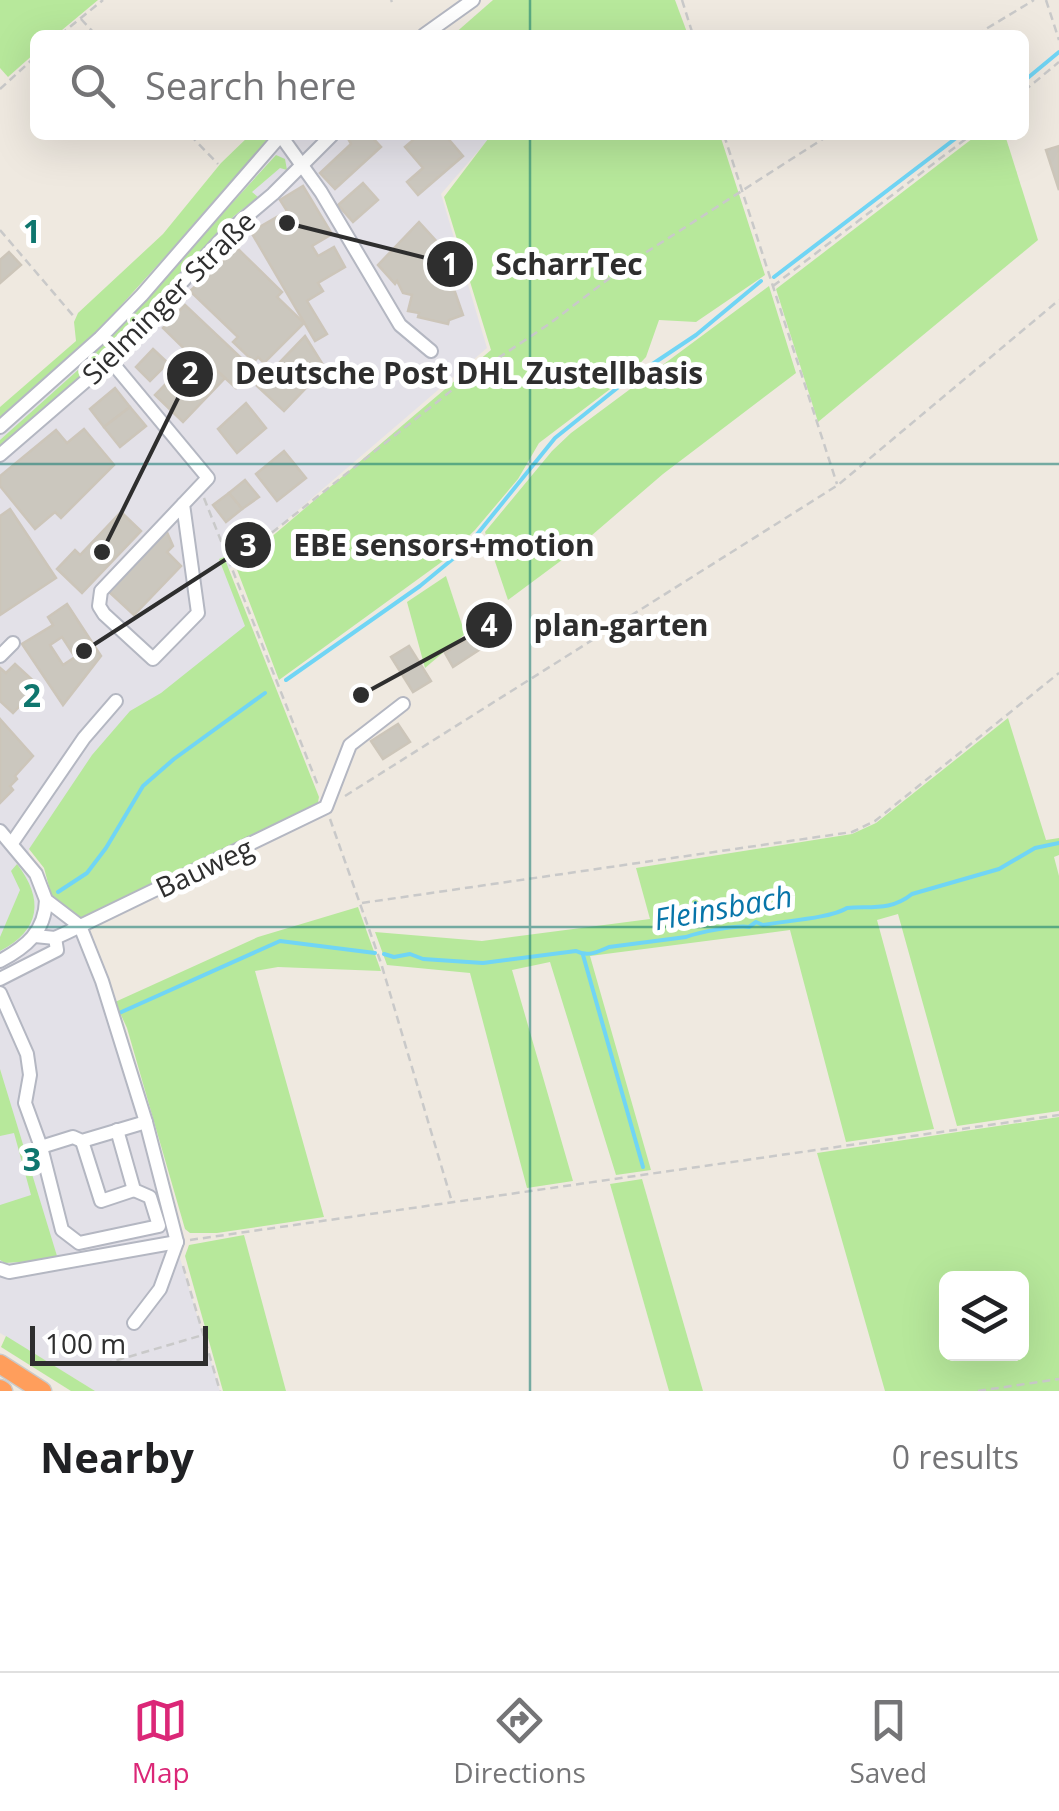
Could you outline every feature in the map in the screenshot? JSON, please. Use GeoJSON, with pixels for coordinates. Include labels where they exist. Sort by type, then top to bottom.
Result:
{"type":"FeatureCollection","features":[{"type":"Feature","properties":{"kind":"highway"},"geometry":{"type":"LineString","coordinates":[[0,1364],[42,1391]]}},
{"type":"Feature","properties":{"kind":"street"},"geometry":{"type":"LineString","coordinates":[[431,30],[473,0]]}},
{"type":"Feature","properties":{"kind":"street","name":"Sielminger Straße"},"geometry":{"type":"LineString","coordinates":[[0,427],[142,295],[277,140]]}},
{"type":"Feature","properties":{"kind":"street"},"geometry":{"type":"LineString","coordinates":[[285,140],[400,325],[431,351]]}},
{"type":"Feature","properties":{"kind":"street","name":"Sielminger Straße"},"geometry":{"type":"LineString","coordinates":[[0,455],[110,360],[229,231],[327,140]]}},
{"type":"Feature","properties":{"kind":"street"},"geometry":{"type":"LineString","coordinates":[[110,360],[208,478],[183,504],[101,591],[104,614],[153,659],[198,613],[183,504]]}},
{"type":"Feature","properties":{"kind":"street"},"geometry":{"type":"LineString","coordinates":[[0,656],[13,643]]}},
{"type":"Feature","properties":{"kind":"street"},"geometry":{"type":"LineString","coordinates":[[12,844],[84,738],[116,701]]}},
{"type":"Feature","properties":{"kind":"street"},"geometry":{"type":"LineString","coordinates":[[326,807],[350,744],[403,704]]}},
{"type":"Feature","properties":{"kind":"street","name":"Bauweg"},"geometry":{"type":"LineString","coordinates":[[55,938],[326,807]]}},
{"type":"Feature","properties":{"kind":"street"},"geometry":{"type":"LineString","coordinates":[[0,831],[36,874],[46,900],[46,915],[35,936],[0,961]]}},
{"type":"Feature","properties":{"kind":"street"},"geometry":{"type":"LineString","coordinates":[[46,900],[80,926],[102,982],[146,1122],[176,1242],[160,1289],[134,1323]]}},
{"type":"Feature","properties":{"kind":"street"},"geometry":{"type":"LineString","coordinates":[[0,979],[57,950],[55,938],[35,936]]}},
{"type":"Feature","properties":{"kind":"street"},"geometry":{"type":"LineString","coordinates":[[0,993],[27,1054],[30,1074],[25,1103],[41,1146],[62,1230],[79,1243],[159,1226],[150,1198],[134,1190],[101,1201],[82,1141]]}},
{"type":"Feature","properties":{"kind":"street"},"geometry":{"type":"LineString","coordinates":[[41,1146],[74,1138],[82,1141],[146,1122]]}},
{"type":"Feature","properties":{"kind":"street"},"geometry":{"type":"LineString","coordinates":[[116,1130],[134,1190]]}},
{"type":"Feature","properties":{"kind":"street"},"geometry":{"type":"LineString","coordinates":[[0,1269],[9,1272],[176,1242]]}},
{"type":"Feature","properties":{"kind":"path"},"geometry":{"type":"LineString","coordinates":[[66,30],[103,0]]}},
{"type":"Feature","properties":{"kind":"path"},"geometry":{"type":"LineString","coordinates":[[682,0],[691,30]]}},
{"type":"Feature","properties":{"kind":"path"},"geometry":{"type":"LineString","coordinates":[[984,30],[1034,0]]}},
{"type":"Feature","properties":{"kind":"path"},"geometry":{"type":"LineString","coordinates":[[1046,0],[1059,40]]}},
{"type":"Feature","properties":{"kind":"path"},"geometry":{"type":"LineString","coordinates":[[80,18],[91,30]]}},
{"type":"Feature","properties":{"kind":"path"},"geometry":{"type":"LineString","coordinates":[[0,88],[30,62]]}},
{"type":"Feature","properties":{"kind":"path"},"geometry":{"type":"LineString","coordinates":[[1029,88],[1059,62]]}},
{"type":"Feature","properties":{"kind":"path"},"geometry":{"type":"LineString","coordinates":[[195,140],[218,164]]}},
{"type":"Feature","properties":{"kind":"path"},"geometry":{"type":"LineString","coordinates":[[726,140],[838,485]]}},
{"type":"Feature","properties":{"kind":"path"},"geometry":{"type":"LineString","coordinates":[[231,565],[462,383],[631,262],[821,140]]}},
{"type":"Feature","properties":{"kind":"path"},"geometry":{"type":"LineString","coordinates":[[772,286],[964,140]]}},
{"type":"Feature","properties":{"kind":"path"},"geometry":{"type":"LineString","coordinates":[[0,230],[76,319]]}},
{"type":"Feature","properties":{"kind":"path"},"geometry":{"type":"LineString","coordinates":[[326,807],[838,485],[1059,300]]}},
{"type":"Feature","properties":{"kind":"path"},"geometry":{"type":"LineString","coordinates":[[208,478],[203,496],[326,807],[382,963],[452,1202]]}},
{"type":"Feature","properties":{"kind":"path"},"geometry":{"type":"LineString","coordinates":[[360,904],[852,832],[875,822],[1059,673]]}},
{"type":"Feature","properties":{"kind":"path"},"geometry":{"type":"LineString","coordinates":[[220,1391],[176,1242],[1059,1114]]}},
{"type":"Feature","properties":{"kind":"path"},"geometry":{"type":"LineString","coordinates":[[104,1364],[203,1335]]}},
{"type":"Feature","properties":{"kind":"path"},"geometry":{"type":"LineString","coordinates":[[978,1391],[1059,1379]]}},
{"type":"Feature","properties":{"kind":"shaded area"},"geometry":{"type":"Polygon","coordinates":[[[276,140],[488,140],[441,194],[487,348],[226,572],[249,626],[93,756],[29,850],[28,861],[46,900],[80,926],[220,1391],[95,1391],[0,1333],[0,427],[76,361],[276,140]]]}},
{"type":"Feature","properties":{"kind":"green space"},"geometry":{"type":"Polygon","coordinates":[[[0,0],[98,0],[62,30],[30,30],[30,57],[8,77],[0,68],[0,0]]]}},
{"type":"Feature","properties":{"kind":"green space"},"geometry":{"type":"Polygon","coordinates":[[[493,0],[675,0],[686,30],[459,30],[493,0]]]}},
{"type":"Feature","properties":{"kind":"green space"},"geometry":{"type":"Polygon","coordinates":[[[245,140],[270,140],[98,331],[0,421],[0,407],[76,341],[74,322],[78,313],[163,234],[245,140]]]}},
{"type":"Feature","properties":{"kind":"green space"},"geometry":{"type":"Polygon","coordinates":[[[487,140],[722,140],[765,275],[696,322],[659,320],[646,357],[630,374],[539,443],[518,479],[443,561],[279,680],[236,567],[491,350],[444,197],[487,140]]]}},
{"type":"Feature","properties":{"kind":"green space"},"geometry":{"type":"Polygon","coordinates":[[[970,140],[1007,140],[1038,240],[818,422],[776,289],[970,140]]]}},
{"type":"Feature","properties":{"kind":"green space"},"geometry":{"type":"Polygon","coordinates":[[[276,155],[285,159],[287,170],[280,168],[252,192],[258,197],[234,216],[105,357],[0,449],[0,440],[88,361],[276,155]]]}},
{"type":"Feature","properties":{"kind":"green space"},"geometry":{"type":"Polygon","coordinates":[[[769,286],[796,373],[663,474],[570,554],[508,600],[485,532],[552,451],[769,286]]]}},
{"type":"Feature","properties":{"kind":"green space"},"geometry":{"type":"Polygon","coordinates":[[[224,557],[319,797],[317,807],[83,921],[51,894],[44,868],[29,849],[92,755],[130,711],[161,693],[245,626],[219,559],[224,557]]]}},
{"type":"Feature","properties":{"kind":"green space"},"geometry":{"type":"Polygon","coordinates":[[[446,576],[465,634],[425,668],[407,602],[446,576]]]}},
{"type":"Feature","properties":{"kind":"green space"},"geometry":{"type":"Polygon","coordinates":[[[1008,718],[1046,840],[1059,838],[1059,855],[1054,857],[1059,876],[1059,1111],[957,1126],[898,914],[877,920],[934,1129],[846,1142],[790,930],[590,956],[651,1170],[616,1175],[550,962],[512,970],[573,1181],[527,1188],[470,973],[387,965],[375,932],[482,941],[650,919],[636,868],[852,834],[876,823],[1008,718]]]}},
{"type":"Feature","properties":{"kind":"green space"},"geometry":{"type":"Polygon","coordinates":[[[17,864],[32,889],[34,913],[24,933],[0,951],[0,937],[20,890],[11,871],[17,864]]]}},
{"type":"Feature","properties":{"kind":"green space"},"geometry":{"type":"Polygon","coordinates":[[[358,907],[381,971],[278,967],[255,971],[324,1217],[217,1233],[190,1233],[185,1229],[127,1028],[115,1002],[258,937],[358,907]]]}},
{"type":"Feature","properties":{"kind":"green space"},"geometry":{"type":"Polygon","coordinates":[[[0,1069],[57,1256],[50,1260],[0,1260],[0,1205],[31,1195],[14,1133],[0,1136],[0,1069]]]}},
{"type":"Feature","properties":{"kind":"green space"},"geometry":{"type":"Polygon","coordinates":[[[1059,1117],[1059,1391],[885,1391],[817,1153],[1059,1117]]]}},
{"type":"Feature","properties":{"kind":"green space"},"geometry":{"type":"Polygon","coordinates":[[[642,1179],[703,1391],[669,1391],[610,1184],[642,1179]]]}},
{"type":"Feature","properties":{"kind":"green space"},"geometry":{"type":"Polygon","coordinates":[[[244,1235],[286,1391],[223,1391],[185,1256],[189,1245],[244,1235]]]}},
{"type":"Feature","properties":{"kind":"green space"},"geometry":{"type":"Polygon","coordinates":[[[6,1336],[95,1391],[71,1391],[1,1347],[6,1336]]]}},
{"type":"Feature","properties":{"kind":"building"},"geometry":{"type":"Polygon","coordinates":[[[349,140],[375,140],[381,147],[335,189],[320,173],[351,144],[349,140]]]}},
{"type":"Feature","properties":{"kind":"building"},"geometry":{"type":"Polygon","coordinates":[[[413,140],[449,140],[463,156],[418,195],[407,182],[423,168],[405,147],[413,140]]]}},
{"type":"Feature","properties":{"kind":"building"},"geometry":{"type":"Polygon","coordinates":[[[1059,146],[1059,190],[1046,150],[1059,146]]]}},
{"type":"Feature","properties":{"kind":"building"},"geometry":{"type":"Polygon","coordinates":[[[363,183],[378,200],[353,222],[338,205],[363,183]]]}},
{"type":"Feature","properties":{"kind":"building"},"geometry":{"type":"Polygon","coordinates":[[[303,186],[332,234],[312,246],[318,256],[334,247],[345,267],[318,283],[323,291],[307,301],[327,334],[315,341],[251,232],[287,211],[280,200],[303,186]]]}},
{"type":"Feature","properties":{"kind":"building"},"geometry":{"type":"Polygon","coordinates":[[[419,222],[438,243],[463,315],[448,324],[408,311],[412,295],[403,293],[397,281],[395,284],[378,265],[419,222]]]}},
{"type":"Feature","properties":{"kind":"building"},"geometry":{"type":"Polygon","coordinates":[[[237,248],[282,292],[277,297],[304,323],[264,363],[258,357],[254,362],[233,342],[238,337],[190,291],[237,248]]]}},
{"type":"Feature","properties":{"kind":"building"},"geometry":{"type":"Polygon","coordinates":[[[9,252],[21,265],[0,283],[0,260],[9,252]]]}},
{"type":"Feature","properties":{"kind":"building"},"geometry":{"type":"Polygon","coordinates":[[[185,305],[257,373],[253,377],[250,374],[236,388],[214,368],[209,373],[163,328],[185,305]]]}},
{"type":"Feature","properties":{"kind":"building"},"geometry":{"type":"Polygon","coordinates":[[[305,336],[325,368],[284,411],[257,386],[305,336]]]}},
{"type":"Feature","properties":{"kind":"building"},"geometry":{"type":"Polygon","coordinates":[[[153,349],[168,363],[150,381],[136,367],[153,349]]]}},
{"type":"Feature","properties":{"kind":"building"},"geometry":{"type":"Polygon","coordinates":[[[192,357],[209,373],[214,368],[225,378],[183,422],[155,395],[192,357]]]}},
{"type":"Feature","properties":{"kind":"building"},"geometry":{"type":"Polygon","coordinates":[[[115,388],[130,407],[104,427],[90,409],[115,388]]]}},
{"type":"Feature","properties":{"kind":"building"},"geometry":{"type":"Polygon","coordinates":[[[246,403],[266,428],[237,453],[218,429],[246,403]]]}},
{"type":"Feature","properties":{"kind":"building"},"geometry":{"type":"Polygon","coordinates":[[[130,407],[146,426],[120,447],[104,427],[130,407]]]}},
{"type":"Feature","properties":{"kind":"building"},"geometry":{"type":"Polygon","coordinates":[[[84,429],[114,465],[61,518],[55,512],[35,529],[0,486],[0,476],[56,430],[67,443],[84,429]]]}},
{"type":"Feature","properties":{"kind":"building"},"geometry":{"type":"Polygon","coordinates":[[[284,451],[306,478],[277,501],[256,474],[284,451]]]}},
{"type":"Feature","properties":{"kind":"building"},"geometry":{"type":"Polygon","coordinates":[[[245,480],[259,497],[242,509],[229,493],[245,480]]]}},
{"type":"Feature","properties":{"kind":"building"},"geometry":{"type":"Polygon","coordinates":[[[229,493],[242,509],[226,522],[213,505],[229,493]]]}},
{"type":"Feature","properties":{"kind":"building"},"geometry":{"type":"Polygon","coordinates":[[[10,509],[56,578],[0,615],[0,516],[10,509]]]}},
{"type":"Feature","properties":{"kind":"building"},"geometry":{"type":"Polygon","coordinates":[[[121,512],[141,531],[82,593],[57,569],[75,550],[80,555],[121,512]]]}},
{"type":"Feature","properties":{"kind":"building"},"geometry":{"type":"Polygon","coordinates":[[[166,530],[173,546],[167,552],[181,566],[134,615],[108,591],[166,530]]]}},
{"type":"Feature","properties":{"kind":"building"},"geometry":{"type":"Polygon","coordinates":[[[67,604],[101,656],[63,705],[22,644],[53,625],[48,617],[67,604]],[[62,637],[50,645],[63,665],[75,657],[62,637]]]}},
{"type":"Feature","properties":{"kind":"building"},"geometry":{"type":"Polygon","coordinates":[[[480,631],[488,644],[453,667],[445,653],[480,631]]]}},
{"type":"Feature","properties":{"kind":"building"},"geometry":{"type":"Polygon","coordinates":[[[409,646],[431,681],[413,692],[391,657],[409,646]]]}},
{"type":"Feature","properties":{"kind":"building"},"geometry":{"type":"Polygon","coordinates":[[[15,664],[39,686],[13,713],[0,701],[0,668],[6,673],[15,664]]]}},
{"type":"Feature","properties":{"kind":"building"},"geometry":{"type":"Polygon","coordinates":[[[0,719],[33,756],[15,776],[17,779],[10,786],[13,790],[0,803],[0,719]]]}},
{"type":"Feature","properties":{"kind":"building"},"geometry":{"type":"Polygon","coordinates":[[[398,724],[410,742],[383,759],[371,741],[398,724]]]}},
{"type":"Feature","properties":{"kind":"waterway"},"geometry":{"type":"LineString","coordinates":[[1029,77],[1059,52]]}},
{"type":"Feature","properties":{"kind":"waterway"},"geometry":{"type":"LineString","coordinates":[[774,277],[953,140]]}},
{"type":"Feature","properties":{"kind":"waterway"},"geometry":{"type":"LineString","coordinates":[[286,680],[420,586],[466,548],[555,438],[621,385],[696,335],[761,281]]}},
{"type":"Feature","properties":{"kind":"waterway"},"geometry":{"type":"LineString","coordinates":[[58,892],[87,873],[143,786],[265,693]]}},
{"type":"Feature","properties":{"kind":"waterway","name":"Fleinsbach"},"geometry":{"type":"LineString","coordinates":[[384,954],[483,963],[576,951],[588,954],[609,947],[749,927],[756,922],[763,925],[847,908],[881,907],[999,869],[1035,848],[1059,843]]}},
{"type":"Feature","properties":{"kind":"waterway","name":"Fleinsbach"},"geometry":{"type":"LineString","coordinates":[[117,1014],[280,941],[375,953]]}},
{"type":"Feature","properties":{"kind":"waterway"},"geometry":{"type":"LineString","coordinates":[[583,955],[643,1167]]}},
{"type":"Feature","properties":{"kind":"place","name":"ScharrTec"},"geometry":{"type":"Point","coordinates":[287,223]}},
{"type":"Feature","properties":{"kind":"place","name":"Deutsche Post DHL Zustellbasis"},"geometry":{"type":"Point","coordinates":[102,552]}},
{"type":"Feature","properties":{"kind":"place","name":"EBE sensors+motion"},"geometry":{"type":"Point","coordinates":[84,651]}},
{"type":"Feature","properties":{"kind":"place","name":"plan-garten"},"geometry":{"type":"Point","coordinates":[361,695]}}]}
